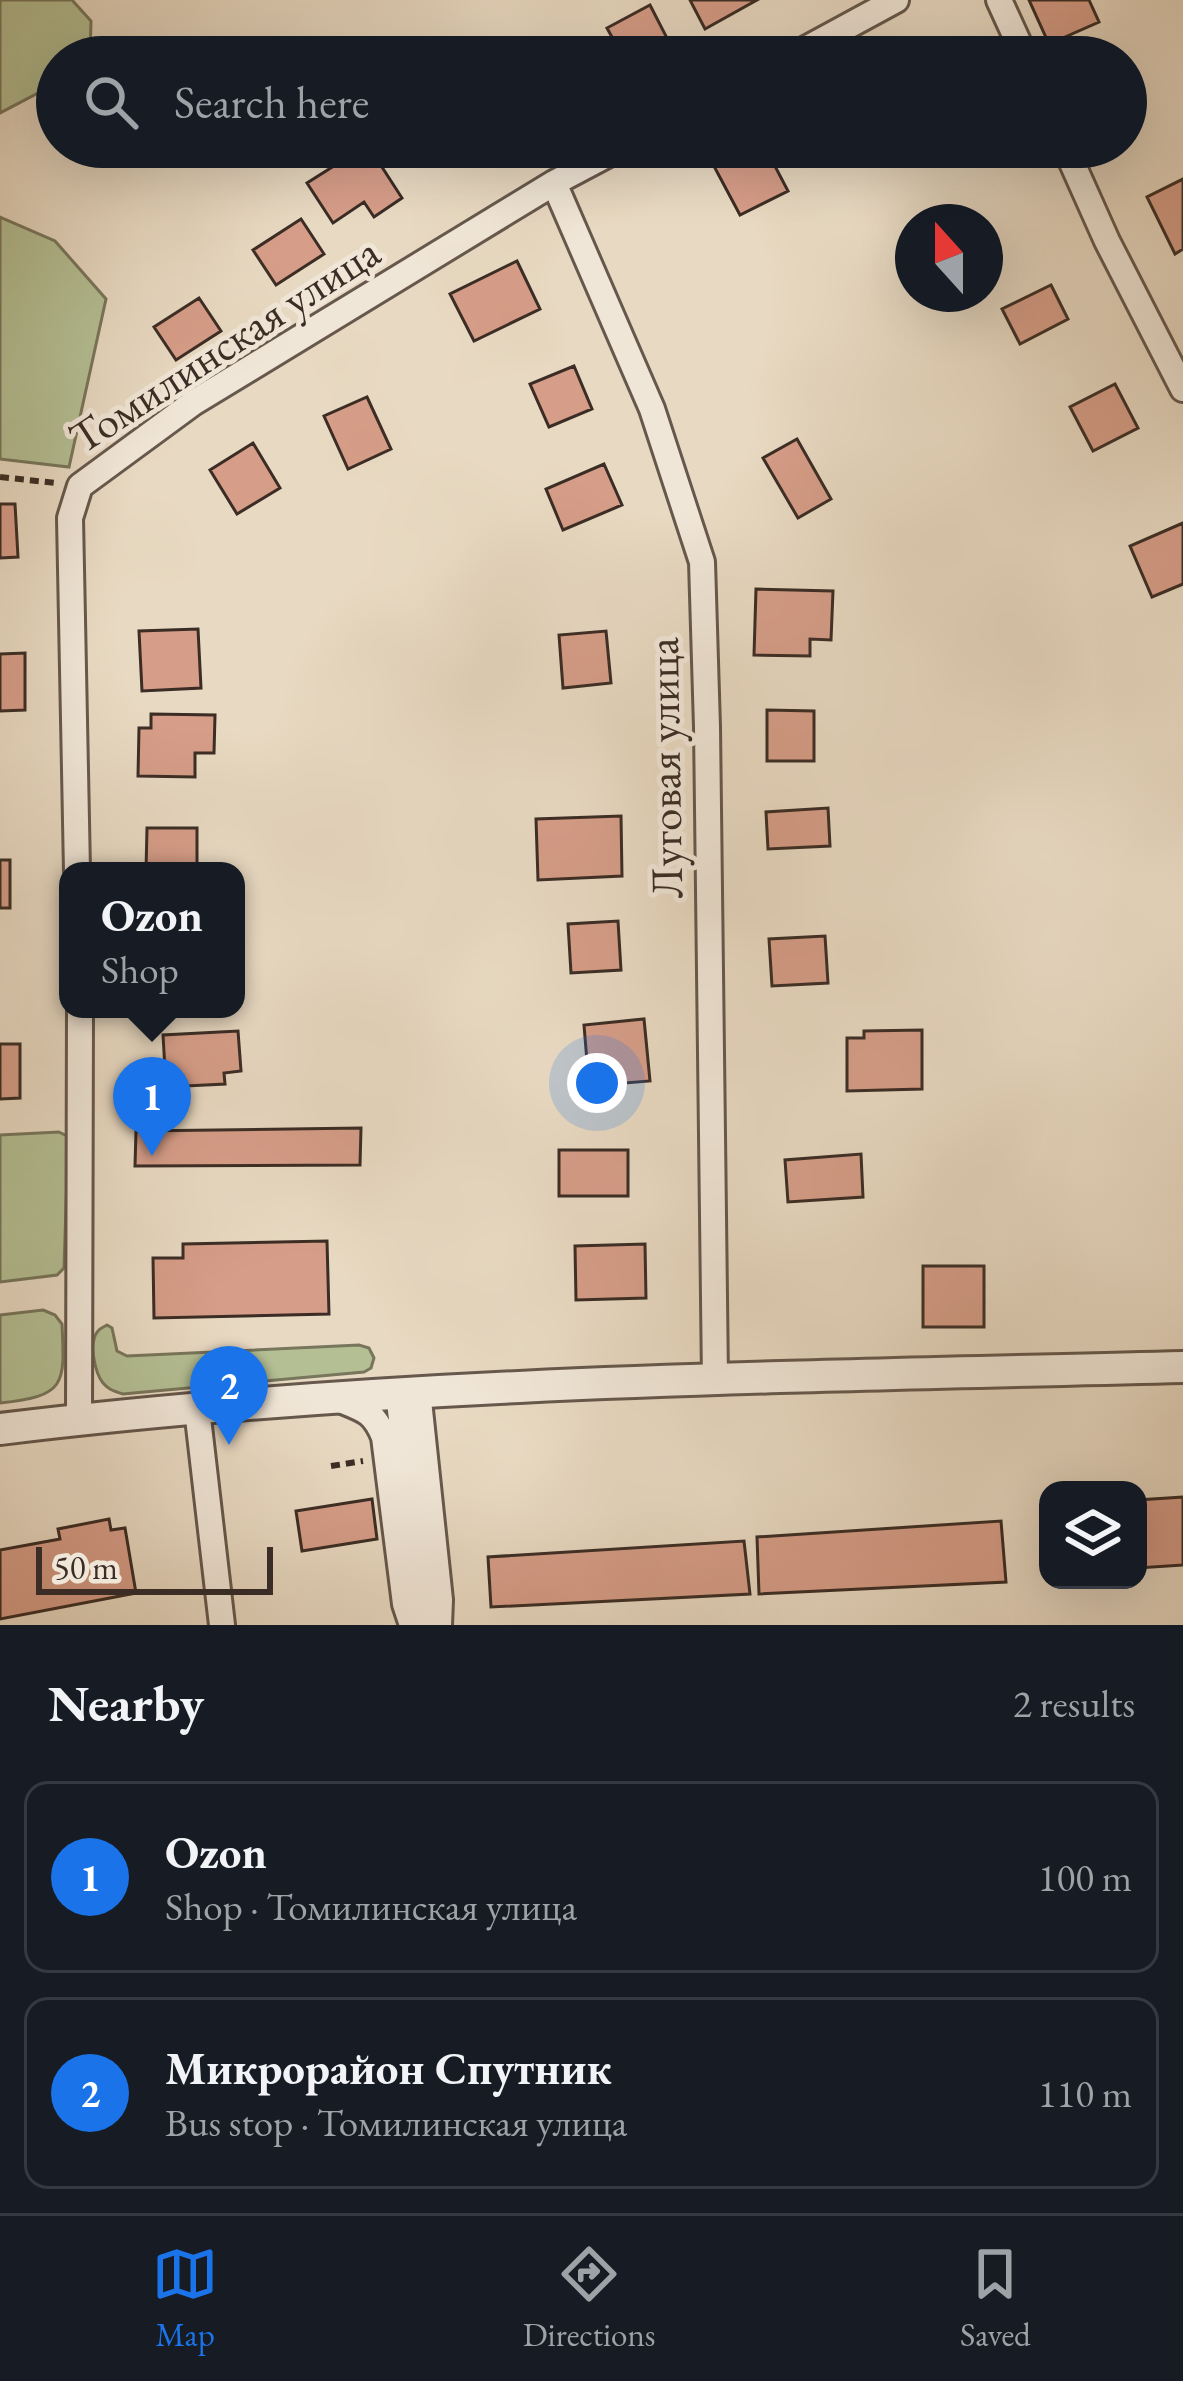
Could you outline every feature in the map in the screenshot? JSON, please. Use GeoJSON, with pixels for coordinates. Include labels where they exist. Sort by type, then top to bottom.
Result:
{"type":"FeatureCollection","features":[{"type":"Feature","properties":{"kind":"street"},"geometry":{"type":"LineString","coordinates":[[829,36],[896,0]]}},
{"type":"Feature","properties":{"kind":"street"},"geometry":{"type":"LineString","coordinates":[[999,0],[1015,36]]}},
{"type":"Feature","properties":{"kind":"street","name":"Томилинская улица"},"geometry":{"type":"LineString","coordinates":[[77,862],[70,518],[80,486],[193,403],[582,168]]}},
{"type":"Feature","properties":{"kind":"street"},"geometry":{"type":"LineString","coordinates":[[1074,168],[1183,389]]}},
{"type":"Feature","properties":{"kind":"street","name":"Луговая улица"},"geometry":{"type":"LineString","coordinates":[[554,183],[652,409],[702,562],[715,1378]]}},
{"type":"Feature","properties":{"kind":"street"},"geometry":{"type":"LineString","coordinates":[[79,1419],[80,1018]]}},
{"type":"Feature","properties":{"kind":"street"},"geometry":{"type":"LineString","coordinates":[[0,1429],[408,1392],[715,1378],[1183,1367]]}},
{"type":"Feature","properties":{"kind":"street"},"geometry":{"type":"LineString","coordinates":[[408,1392],[425,1625]]}},
{"type":"Feature","properties":{"kind":"street"},"geometry":{"type":"LineString","coordinates":[[408,1392],[440,1600],[439,1625]]}},
{"type":"Feature","properties":{"kind":"street"},"geometry":{"type":"LineString","coordinates":[[332,1398],[366,1410],[385,1437],[405,1604],[412,1625]]}},
{"type":"Feature","properties":{"kind":"street"},"geometry":{"type":"LineString","coordinates":[[197,1409],[222,1625]]}},
{"type":"Feature","properties":{"kind":"path"},"geometry":{"type":"LineString","coordinates":[[0,477],[80,486]]}},
{"type":"Feature","properties":{"kind":"green space"},"geometry":{"type":"Polygon","coordinates":[[[0,0],[72,0],[91,21],[91,36],[36,36],[36,94],[0,113],[0,0]]]}},
{"type":"Feature","properties":{"kind":"green space"},"geometry":{"type":"Polygon","coordinates":[[[0,217],[55,241],[106,299],[69,467],[0,459],[0,217]]]}},
{"type":"Feature","properties":{"kind":"green space"},"geometry":{"type":"Polygon","coordinates":[[[59,1132],[67,1136],[68,1144],[64,1268],[57,1275],[0,1282],[0,1135],[59,1132]]]}},
{"type":"Feature","properties":{"kind":"green space"},"geometry":{"type":"Polygon","coordinates":[[[43,1310],[62,1324],[63,1361],[57,1384],[38,1396],[0,1403],[0,1315],[43,1310]]]}},
{"type":"Feature","properties":{"kind":"green space"},"geometry":{"type":"Polygon","coordinates":[[[107,1325],[117,1351],[127,1356],[359,1345],[369,1348],[374,1358],[364,1372],[123,1394],[105,1385],[95,1365],[95,1336],[107,1325]]]}},
{"type":"Feature","properties":{"kind":"building"},"geometry":{"type":"Polygon","coordinates":[[[690,0],[757,0],[705,29],[690,0]]]}},
{"type":"Feature","properties":{"kind":"building"},"geometry":{"type":"Polygon","coordinates":[[[1029,0],[1089,0],[1099,22],[1067,36],[1045,36],[1029,0]]]}},
{"type":"Feature","properties":{"kind":"building"},"geometry":{"type":"Polygon","coordinates":[[[650,5],[666,36],[611,36],[607,28],[650,5]]]}},
{"type":"Feature","properties":{"kind":"building"},"geometry":{"type":"Polygon","coordinates":[[[331,168],[383,168],[402,198],[374,217],[364,202],[333,223],[307,183],[331,168]]]}},
{"type":"Feature","properties":{"kind":"building"},"geometry":{"type":"Polygon","coordinates":[[[715,168],[776,168],[788,191],[740,215],[715,168]]]}},
{"type":"Feature","properties":{"kind":"building"},"geometry":{"type":"Polygon","coordinates":[[[1183,179],[1183,249],[1175,254],[1147,197],[1183,179]]]}},
{"type":"Feature","properties":{"kind":"building"},"geometry":{"type":"Polygon","coordinates":[[[301,219],[324,254],[276,285],[253,250],[301,219]]]}},
{"type":"Feature","properties":{"kind":"building"},"geometry":{"type":"Polygon","coordinates":[[[517,261],[540,309],[474,341],[450,294],[517,261]]]}},
{"type":"Feature","properties":{"kind":"building"},"geometry":{"type":"Polygon","coordinates":[[[1051,285],[1068,319],[1020,344],[1003,309],[1051,285]]]}},
{"type":"Feature","properties":{"kind":"building"},"geometry":{"type":"Polygon","coordinates":[[[199,298],[221,331],[176,360],[154,327],[199,298]]]}},
{"type":"Feature","properties":{"kind":"building"},"geometry":{"type":"Polygon","coordinates":[[[574,366],[592,409],[549,427],[530,384],[574,366]]]}},
{"type":"Feature","properties":{"kind":"building"},"geometry":{"type":"Polygon","coordinates":[[[1115,384],[1138,428],[1093,451],[1070,407],[1115,384]]]}},
{"type":"Feature","properties":{"kind":"building"},"geometry":{"type":"Polygon","coordinates":[[[367,397],[391,449],[348,469],[324,416],[367,397]]]}},
{"type":"Feature","properties":{"kind":"building"},"geometry":{"type":"Polygon","coordinates":[[[797,439],[831,499],[798,518],[763,458],[797,439]]]}},
{"type":"Feature","properties":{"kind":"building"},"geometry":{"type":"Polygon","coordinates":[[[253,443],[280,488],[237,514],[210,470],[253,443]]]}},
{"type":"Feature","properties":{"kind":"building"},"geometry":{"type":"Polygon","coordinates":[[[604,464],[622,505],[563,530],[546,489],[604,464]]]}},
{"type":"Feature","properties":{"kind":"building"},"geometry":{"type":"Polygon","coordinates":[[[0,504],[15,504],[18,557],[0,558],[0,504]]]}},
{"type":"Feature","properties":{"kind":"building"},"geometry":{"type":"Polygon","coordinates":[[[1183,523],[1183,584],[1152,597],[1130,546],[1183,523]]]}},
{"type":"Feature","properties":{"kind":"building"},"geometry":{"type":"Polygon","coordinates":[[[756,589],[833,591],[831,640],[810,639],[810,656],[754,655],[756,589]]]}},
{"type":"Feature","properties":{"kind":"building"},"geometry":{"type":"Polygon","coordinates":[[[198,629],[201,688],[142,691],[139,631],[198,629]]]}},
{"type":"Feature","properties":{"kind":"building"},"geometry":{"type":"Polygon","coordinates":[[[606,631],[611,683],[563,688],[559,635],[606,631]]]}},
{"type":"Feature","properties":{"kind":"building"},"geometry":{"type":"Polygon","coordinates":[[[25,653],[25,710],[0,711],[0,654],[25,653]]]}},
{"type":"Feature","properties":{"kind":"building"},"geometry":{"type":"Polygon","coordinates":[[[767,710],[814,711],[814,761],[767,761],[767,710]]]}},
{"type":"Feature","properties":{"kind":"building"},"geometry":{"type":"Polygon","coordinates":[[[151,714],[215,715],[214,753],[195,753],[195,777],[138,776],[139,728],[151,728],[151,714]]]}},
{"type":"Feature","properties":{"kind":"building"},"geometry":{"type":"Polygon","coordinates":[[[828,808],[830,846],[768,849],[766,812],[828,808]]]}},
{"type":"Feature","properties":{"kind":"building"},"geometry":{"type":"Polygon","coordinates":[[[621,816],[622,876],[538,880],[536,819],[621,816]]]}},
{"type":"Feature","properties":{"kind":"building"},"geometry":{"type":"Polygon","coordinates":[[[147,828],[197,828],[197,862],[146,862],[147,828]]]}},
{"type":"Feature","properties":{"kind":"building"},"geometry":{"type":"Polygon","coordinates":[[[0,860],[10,860],[10,908],[0,908],[0,860]]]}},
{"type":"Feature","properties":{"kind":"building"},"geometry":{"type":"Polygon","coordinates":[[[618,921],[621,970],[571,973],[568,924],[618,921]]]}},
{"type":"Feature","properties":{"kind":"building"},"geometry":{"type":"Polygon","coordinates":[[[825,936],[828,983],[772,986],[769,939],[825,936]]]}},
{"type":"Feature","properties":{"kind":"building"},"geometry":{"type":"Polygon","coordinates":[[[644,1019],[650,1081],[589,1086],[584,1025],[644,1019]]]}},
{"type":"Feature","properties":{"kind":"building"},"geometry":{"type":"Polygon","coordinates":[[[922,1030],[922,1089],[847,1091],[847,1038],[864,1038],[864,1031],[922,1030]]]}},
{"type":"Feature","properties":{"kind":"building"},"geometry":{"type":"Polygon","coordinates":[[[238,1031],[241,1071],[224,1073],[225,1084],[166,1087],[163,1035],[238,1031]]]}},
{"type":"Feature","properties":{"kind":"building"},"geometry":{"type":"Polygon","coordinates":[[[0,1044],[20,1044],[20,1098],[0,1099],[0,1044]]]}},
{"type":"Feature","properties":{"kind":"building"},"geometry":{"type":"Polygon","coordinates":[[[361,1128],[360,1165],[135,1166],[136,1131],[361,1128]]]}},
{"type":"Feature","properties":{"kind":"building"},"geometry":{"type":"Polygon","coordinates":[[[559,1150],[628,1150],[628,1196],[559,1196],[559,1150]]]}},
{"type":"Feature","properties":{"kind":"building"},"geometry":{"type":"Polygon","coordinates":[[[861,1154],[863,1197],[788,1202],[785,1160],[861,1154]]]}},
{"type":"Feature","properties":{"kind":"building"},"geometry":{"type":"Polygon","coordinates":[[[327,1241],[329,1314],[154,1318],[153,1258],[183,1258],[183,1244],[327,1241]]]}},
{"type":"Feature","properties":{"kind":"building"},"geometry":{"type":"Polygon","coordinates":[[[645,1244],[646,1298],[576,1300],[575,1246],[645,1244]]]}},
{"type":"Feature","properties":{"kind":"building"},"geometry":{"type":"Polygon","coordinates":[[[923,1266],[984,1266],[984,1327],[923,1327],[923,1266]]]}},
{"type":"Feature","properties":{"kind":"building"},"geometry":{"type":"Polygon","coordinates":[[[1183,1497],[1183,1565],[1147,1567],[1147,1499],[1183,1497]]]}},
{"type":"Feature","properties":{"kind":"building"},"geometry":{"type":"Polygon","coordinates":[[[372,1499],[377,1539],[302,1551],[296,1511],[372,1499]]]}},
{"type":"Feature","properties":{"kind":"building"},"geometry":{"type":"Polygon","coordinates":[[[109,1519],[111,1530],[125,1528],[136,1593],[0,1619],[0,1550],[60,1539],[58,1529],[109,1519]]]}},
{"type":"Feature","properties":{"kind":"building"},"geometry":{"type":"Polygon","coordinates":[[[1001,1521],[1006,1582],[759,1594],[757,1537],[1001,1521]]]}},
{"type":"Feature","properties":{"kind":"building"},"geometry":{"type":"Polygon","coordinates":[[[744,1541],[750,1594],[491,1607],[488,1557],[744,1541]]]}},
{"type":"Feature","properties":{"kind":"place","name":"Ozon"},"geometry":{"type":"Point","coordinates":[152,1156]}},
{"type":"Feature","properties":{"kind":"place","name":"Микрорайон Спутник"},"geometry":{"type":"Point","coordinates":[229,1445]}}]}
